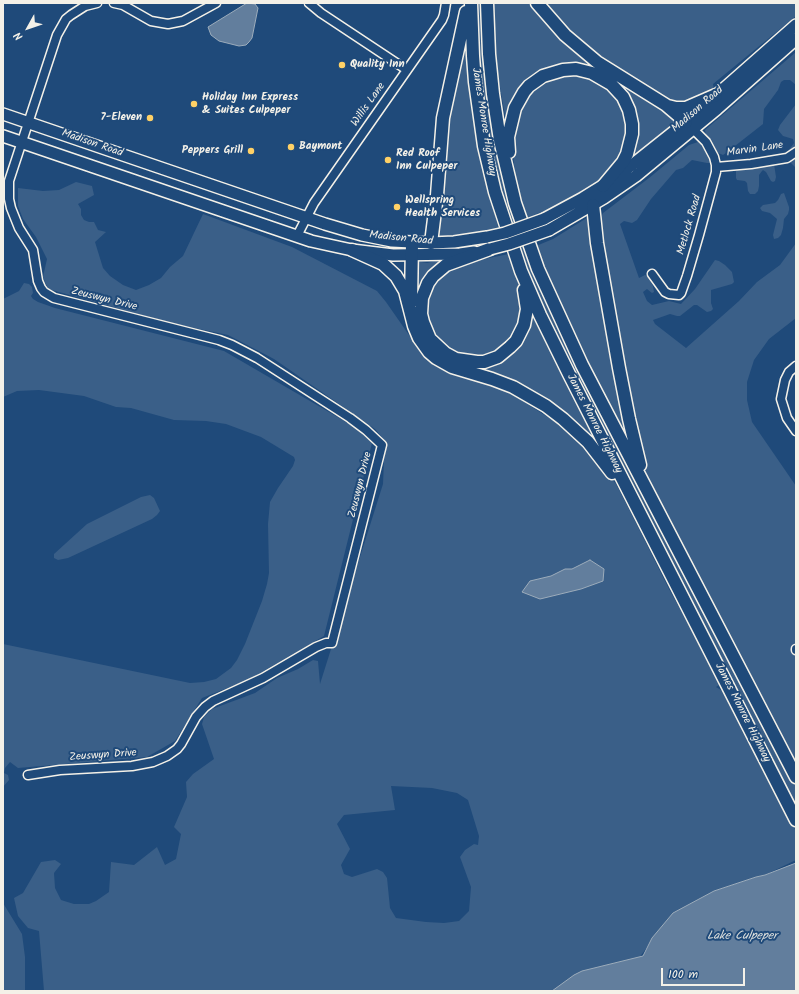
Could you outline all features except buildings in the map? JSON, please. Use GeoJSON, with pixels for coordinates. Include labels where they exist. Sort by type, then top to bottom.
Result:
{"type":"FeatureCollection","features":[{"type":"Feature","properties":{"kind":"highway"},"geometry":{"type":"LineString","coordinates":[[431,243],[437,196],[443,118],[467,3]]}},
{"type":"Feature","properties":{"kind":"highway","name":"James Monroe Highway"},"geometry":{"type":"LineString","coordinates":[[471,3],[472,49],[484,146],[495,192],[521,271],[543,322],[796,820]]}},
{"type":"Feature","properties":{"kind":"highway","name":"James Monroe Highway"},"geometry":{"type":"LineString","coordinates":[[487,3],[489,54],[496,118],[515,203],[538,269],[560,319],[796,777]]}},
{"type":"Feature","properties":{"kind":"highway"},"geometry":{"type":"LineString","coordinates":[[537,3],[560,31],[597,62],[666,105],[690,125]]}},
{"type":"Feature","properties":{"kind":"highway"},"geometry":{"type":"LineString","coordinates":[[515,203],[510,168],[508,137],[515,108],[524,92],[536,81],[548,74],[563,70],[584,70],[603,78],[623,97],[629,110],[632,124],[630,146],[622,162],[603,186]]}},
{"type":"Feature","properties":{"kind":"highway"},"geometry":{"type":"LineString","coordinates":[[666,105],[676,108],[686,108],[716,95]]}},
{"type":"Feature","properties":{"kind":"highway"},"geometry":{"type":"LineString","coordinates":[[593,205],[597,243],[628,419],[640,465],[657,509]]}},
{"type":"Feature","properties":{"kind":"highway"},"geometry":{"type":"LineString","coordinates":[[412,243],[412,316]]}},
{"type":"Feature","properties":{"kind":"highway"},"geometry":{"type":"LineString","coordinates":[[490,249],[446,265],[433,276],[424,290],[421,314],[423,322],[430,339],[445,353],[456,359],[484,362],[498,356],[510,347],[520,334],[526,317],[525,295],[521,271]]}},
{"type":"Feature","properties":{"kind":"highway"},"geometry":{"type":"LineString","coordinates":[[352,250],[383,264],[396,276],[405,291],[414,326],[419,338],[429,352],[436,358],[452,366],[492,379],[530,396],[557,414],[588,442],[606,464],[642,517]]}},
{"type":"Feature","properties":{"kind":"main road","name":"Madison Road"},"geometry":{"type":"LineString","coordinates":[[3,114],[362,236],[412,243],[454,242],[505,233],[544,218],[603,186],[690,125],[716,95],[796,25]]}},
{"type":"Feature","properties":{"kind":"main road","name":"Madison Road"},"geometry":{"type":"LineString","coordinates":[[3,136],[297,236],[328,245],[386,255],[412,256],[460,254],[509,244],[549,230],[620,188],[690,125],[796,39]]}},
{"type":"Feature","properties":{"kind":"street"},"geometry":{"type":"LineString","coordinates":[[21,142],[63,24],[68,18],[79,10],[97,3]]}},
{"type":"Feature","properties":{"kind":"street"},"geometry":{"type":"LineString","coordinates":[[114,3],[122,5],[151,21],[168,24],[183,21],[216,3]]}},
{"type":"Feature","properties":{"kind":"street"},"geometry":{"type":"LineString","coordinates":[[309,3],[320,13],[407,70]]}},
{"type":"Feature","properties":{"kind":"street","name":"Willis Lane"},"geometry":{"type":"LineString","coordinates":[[297,236],[314,203],[442,20],[446,3]]}},
{"type":"Feature","properties":{"kind":"street"},"geometry":{"type":"LineString","coordinates":[[690,125],[706,142],[714,157],[716,167]]}},
{"type":"Feature","properties":{"kind":"street","name":"Zeuswyn Drive"},"geometry":{"type":"LineString","coordinates":[[21,142],[9,181],[9,199],[14,218],[33,250],[38,281],[41,288],[48,296],[219,340],[232,345],[257,358],[350,418],[366,430],[382,446],[332,643],[326,643],[316,647],[263,678],[213,701],[196,717],[177,749],[167,756],[150,763],[132,766],[60,770],[28,775]]}},
{"type":"Feature","properties":{"kind":"street","name":"Marvin Lane"},"geometry":{"type":"LineString","coordinates":[[716,167],[751,164],[787,158],[796,152]]}},
{"type":"Feature","properties":{"kind":"street","name":"Metlock Road"},"geometry":{"type":"LineString","coordinates":[[652,274],[665,292],[676,296],[681,293],[708,203],[716,167]]}},
{"type":"Feature","properties":{"kind":"street"},"geometry":{"type":"LineString","coordinates":[[796,366],[789,372],[785,380],[781,399],[787,418],[796,431]]}},
{"type":"Feature","properties":{"kind":"shaded area"},"geometry":{"type":"Polygon","coordinates":[[[475,3],[483,3],[514,211],[731,661],[796,786],[796,810],[556,341],[519,256],[494,168],[482,102],[475,3]]]}},
{"type":"Feature","properties":{"kind":"shaded area"},"geometry":{"type":"Polygon","coordinates":[[[491,3],[534,3],[598,69],[536,76],[508,132],[495,59],[491,3]]]}},
{"type":"Feature","properties":{"kind":"shaded area"},"geometry":{"type":"Polygon","coordinates":[[[540,3],[796,3],[796,16],[713,84],[714,90],[704,98],[675,105],[591,54],[540,3]]]}},
{"type":"Feature","properties":{"kind":"shaded area"},"geometry":{"type":"Polygon","coordinates":[[[465,30],[474,124],[483,169],[498,227],[472,234],[436,237],[445,120],[465,30]]]}},
{"type":"Feature","properties":{"kind":"shaded area"},"geometry":{"type":"Polygon","coordinates":[[[796,52],[796,85],[790,80],[784,80],[781,82],[778,90],[764,109],[763,124],[723,155],[716,152],[706,135],[705,130],[796,52]]]}},
{"type":"Feature","properties":{"kind":"shaded area"},"geometry":{"type":"Polygon","coordinates":[[[567,72],[599,79],[624,107],[628,139],[613,170],[592,187],[552,208],[526,218],[515,175],[512,142],[518,107],[538,83],[567,72]]]}},
{"type":"Feature","properties":{"kind":"shaded area"},"geometry":{"type":"Polygon","coordinates":[[[615,83],[640,93],[678,120],[677,123],[627,166],[634,141],[615,83]]]}},
{"type":"Feature","properties":{"kind":"shaded area"},"geometry":{"type":"Polygon","coordinates":[[[796,104],[796,168],[789,161],[786,154],[794,143],[793,139],[783,136],[778,130],[780,125],[796,104]]]}},
{"type":"Feature","properties":{"kind":"shaded area"},"geometry":{"type":"Polygon","coordinates":[[[698,142],[707,152],[711,161],[710,163],[692,160],[683,168],[676,170],[651,199],[637,220],[632,223],[624,221],[620,224],[639,278],[645,275],[647,276],[653,286],[654,292],[652,293],[647,289],[643,292],[647,301],[652,305],[669,301],[681,304],[695,289],[715,260],[725,265],[732,272],[734,282],[732,284],[711,290],[711,303],[713,309],[711,311],[707,312],[697,305],[694,305],[680,316],[670,314],[653,320],[655,324],[686,348],[739,301],[757,282],[780,265],[796,243],[796,318],[769,339],[754,360],[747,382],[747,400],[752,422],[796,486],[796,764],[652,486],[639,455],[600,231],[600,219],[603,213],[689,145],[698,142]]]}},
{"type":"Feature","properties":{"kind":"shaded area"},"geometry":{"type":"Polygon","coordinates":[[[774,164],[776,177],[775,181],[771,181],[766,172],[763,170],[759,175],[758,191],[755,194],[750,194],[745,181],[737,180],[736,178],[736,171],[739,168],[774,164]]]}},
{"type":"Feature","properties":{"kind":"shaded area"},"geometry":{"type":"Polygon","coordinates":[[[76,182],[92,186],[94,195],[78,204],[81,209],[81,215],[84,220],[94,222],[98,230],[106,232],[95,242],[103,268],[110,276],[123,285],[136,290],[161,278],[170,267],[183,256],[203,214],[292,247],[377,291],[425,358],[450,374],[467,379],[480,379],[510,393],[568,430],[592,454],[616,484],[669,589],[721,684],[716,687],[726,693],[742,731],[771,782],[778,801],[796,831],[796,860],[765,875],[714,891],[685,907],[669,918],[639,958],[582,971],[576,991],[44,991],[39,931],[28,928],[18,916],[14,898],[23,893],[41,862],[55,860],[61,864],[54,873],[55,888],[61,900],[74,904],[89,904],[109,892],[111,862],[134,865],[157,847],[165,865],[176,859],[181,834],[174,827],[187,797],[186,782],[193,774],[214,759],[202,724],[204,717],[212,709],[255,693],[277,678],[298,669],[313,660],[318,661],[320,684],[383,484],[384,460],[387,443],[375,429],[274,359],[228,335],[175,324],[48,289],[43,277],[47,259],[36,237],[23,219],[18,206],[18,188],[43,191],[59,190],[76,182]],[[391,786],[395,810],[344,815],[337,824],[350,849],[341,865],[344,874],[352,877],[377,869],[383,872],[387,878],[390,908],[396,918],[444,923],[459,921],[469,911],[471,887],[460,857],[465,850],[474,844],[478,845],[479,836],[468,800],[457,793],[432,788],[391,786]]]}},
{"type":"Feature","properties":{"kind":"shaded area"},"geometry":{"type":"Polygon","coordinates":[[[784,193],[789,210],[784,219],[781,235],[774,239],[773,235],[777,219],[770,213],[762,211],[760,208],[763,205],[775,203],[781,194],[784,193]]]}},
{"type":"Feature","properties":{"kind":"shaded area"},"geometry":{"type":"Polygon","coordinates":[[[590,216],[632,448],[581,350],[536,246],[553,239],[590,216]]]}},
{"type":"Feature","properties":{"kind":"shaded area"},"geometry":{"type":"Polygon","coordinates":[[[509,254],[520,288],[524,313],[511,343],[487,357],[460,357],[434,338],[427,316],[428,296],[436,280],[448,269],[464,263],[509,254]]]}},
{"type":"Feature","properties":{"kind":"shaded area"},"geometry":{"type":"Polygon","coordinates":[[[444,259],[447,261],[417,293],[414,292],[415,261],[427,263],[444,259]]]}},
{"type":"Feature","properties":{"kind":"shaded area"},"geometry":{"type":"Polygon","coordinates":[[[24,283],[29,284],[32,287],[33,293],[31,296],[33,299],[55,308],[224,351],[353,426],[372,443],[324,636],[248,680],[202,698],[175,741],[147,757],[18,768],[10,762],[5,768],[4,773],[8,775],[9,780],[3,787],[3,644],[190,683],[216,679],[231,668],[237,660],[262,601],[269,573],[268,524],[270,502],[293,466],[295,460],[294,457],[261,437],[226,424],[206,421],[174,420],[131,408],[116,407],[84,396],[39,390],[17,391],[3,397],[3,299],[19,291],[24,283]]]}},
{"type":"Feature","properties":{"kind":"shaded area"},"geometry":{"type":"Polygon","coordinates":[[[530,315],[533,315],[599,441],[596,442],[598,446],[582,434],[481,370],[490,365],[530,315]]]}},
{"type":"Feature","properties":{"kind":"shaded area"},"geometry":{"type":"Polygon","coordinates":[[[150,495],[154,498],[160,511],[152,519],[68,558],[58,560],[54,558],[54,554],[87,524],[141,497],[150,495]]]}},
{"type":"Feature","properties":{"kind":"shaded area"},"geometry":{"type":"Polygon","coordinates":[[[3,903],[22,934],[25,957],[25,991],[3,991],[3,903]]]}},
{"type":"Feature","properties":{"kind":"water"},"geometry":{"type":"Polygon","coordinates":[[[247,3],[255,4],[258,8],[252,38],[246,45],[239,46],[219,41],[211,35],[208,27],[247,3]]]}},
{"type":"Feature","properties":{"kind":"water"},"geometry":{"type":"Polygon","coordinates":[[[590,560],[604,569],[603,581],[581,589],[540,599],[522,592],[530,581],[551,576],[565,569],[572,569],[590,560]]]}},
{"type":"Feature","properties":{"kind":"water","name":"Lake Culpeper"},"geometry":{"type":"Polygon","coordinates":[[[796,863],[796,991],[552,991],[582,971],[643,956],[652,938],[673,913],[714,891],[765,875],[796,863]]]}},
{"type":"Feature","properties":{"kind":"place","name":"Quality Inn"},"geometry":{"type":"Point","coordinates":[342,65]}},
{"type":"Feature","properties":{"kind":"place","name":"Holiday Inn Express & Suites Culpeper"},"geometry":{"type":"Point","coordinates":[194,104]}},
{"type":"Feature","properties":{"kind":"place","name":"7-Eleven"},"geometry":{"type":"Point","coordinates":[150,118]}},
{"type":"Feature","properties":{"kind":"place","name":"Baymont"},"geometry":{"type":"Point","coordinates":[291,147]}},
{"type":"Feature","properties":{"kind":"place","name":"Peppers Grill"},"geometry":{"type":"Point","coordinates":[251,151]}},
{"type":"Feature","properties":{"kind":"place","name":"Red Roof Inn Culpeper"},"geometry":{"type":"Point","coordinates":[388,160]}},
{"type":"Feature","properties":{"kind":"place","name":"Wellspring Health Services"},"geometry":{"type":"Point","coordinates":[397,207]}}]}
